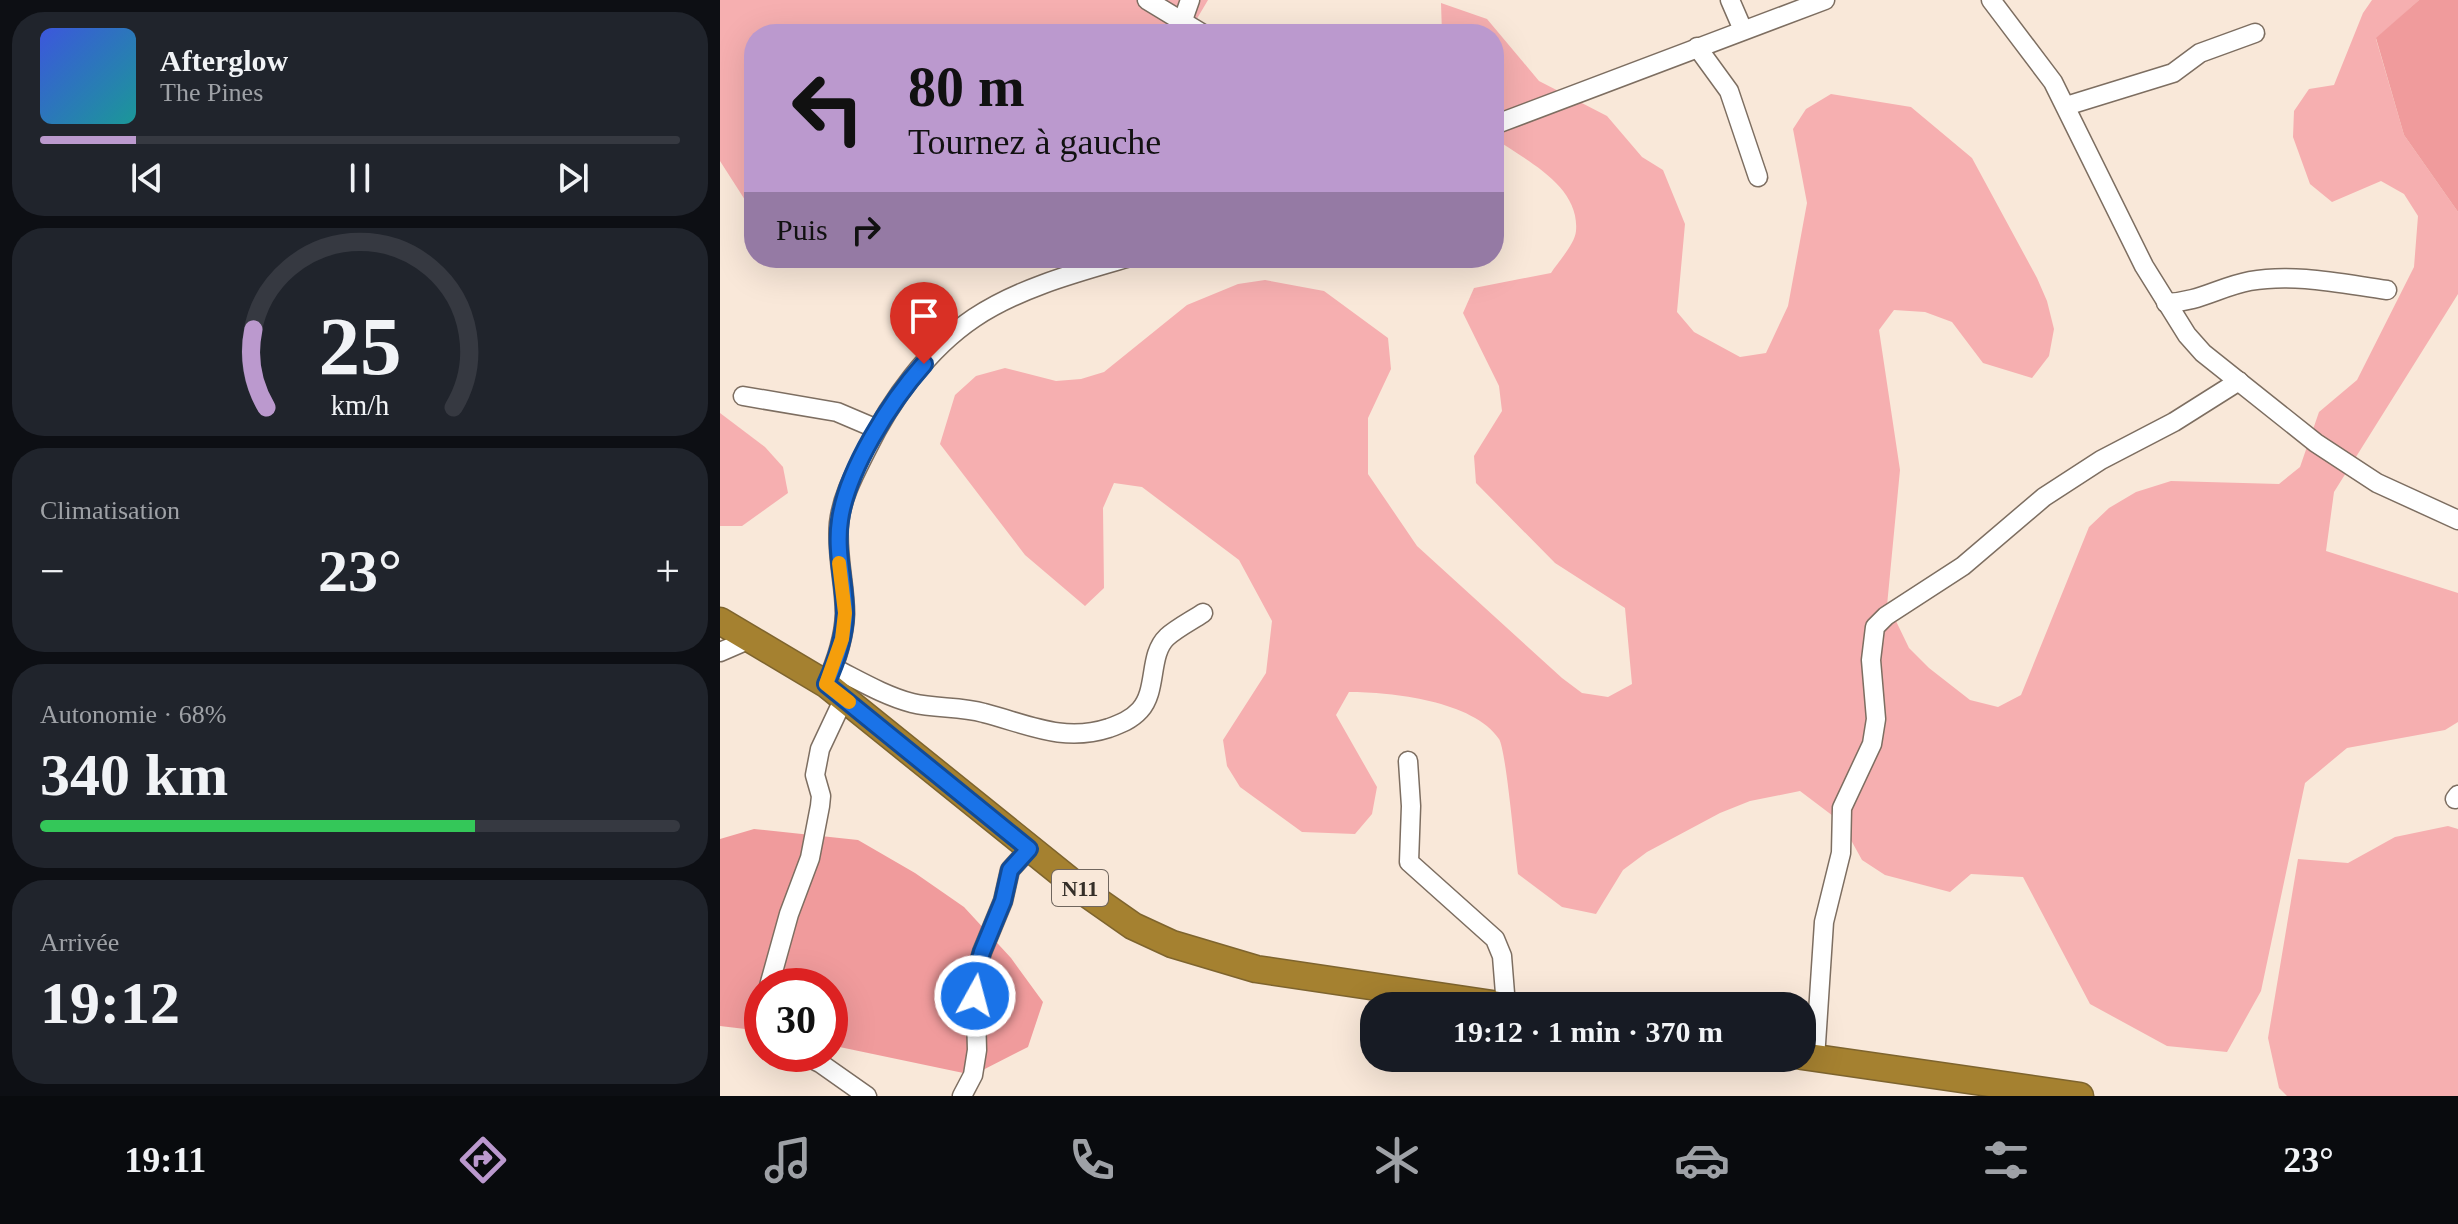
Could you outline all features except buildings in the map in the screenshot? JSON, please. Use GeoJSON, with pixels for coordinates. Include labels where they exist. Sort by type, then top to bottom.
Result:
{"type":"FeatureCollection","features":[{"type":"Feature","properties":{"kind":"highway","name":"N11"},"geometry":{"type":"LineString","coordinates":[[720,621],[835,683],[1029,849],[1133,926],[1183,948],[1256,969],[1411,992]]}},
{"type":"Feature","properties":{"kind":"highway"},"geometry":{"type":"LineString","coordinates":[[1816,1059],[2010,1090],[2080,1096]]}},
{"type":"Feature","properties":{"kind":"street"},"geometry":{"type":"LineString","coordinates":[[1147,0],[1189,24]]}},
{"type":"Feature","properties":{"kind":"street"},"geometry":{"type":"LineString","coordinates":[[1183,20],[1190,0]]}},
{"type":"Feature","properties":{"kind":"street"},"geometry":{"type":"LineString","coordinates":[[1730,0],[1743,30]]}},
{"type":"Feature","properties":{"kind":"street"},"geometry":{"type":"LineString","coordinates":[[1504,121],[1825,0]]}},
{"type":"Feature","properties":{"kind":"street"},"geometry":{"type":"LineString","coordinates":[[1991,0],[2053,82],[2166,303],[2203,353],[2316,443],[2377,483],[2458,520]]}},
{"type":"Feature","properties":{"kind":"street"},"geometry":{"type":"LineString","coordinates":[[2066,106],[2173,73],[2200,53],[2255,33]]}},
{"type":"Feature","properties":{"kind":"street"},"geometry":{"type":"LineString","coordinates":[[1697,47],[1729,91],[1758,177]]}},
{"type":"Feature","properties":{"kind":"street"},"geometry":{"type":"LineString","coordinates":[[774,968],[789,914],[810,858],[820,806],[821,796],[815,775],[835,683],[845,613],[839,566],[839,522],[846,492],[877,429],[907,383],[941,346],[974,318],[1013,297],[1095,268]]}},
{"type":"Feature","properties":{"kind":"street"},"geometry":{"type":"LineString","coordinates":[[2166,303],[2188,302],[2248,281],[2278,278],[2387,290]]}},
{"type":"Feature","properties":{"kind":"street"},"geometry":{"type":"LineString","coordinates":[[1816,992],[1824,922],[1841,853],[1842,808],[1872,744],[1876,719],[1871,660],[1875,627],[1886,616],[1963,566],[2044,497],[2101,460],[2174,422],[2239,381]]}},
{"type":"Feature","properties":{"kind":"street"},"geometry":{"type":"LineString","coordinates":[[743,396],[837,412],[877,429]]}},
{"type":"Feature","properties":{"kind":"street"},"geometry":{"type":"LineString","coordinates":[[835,683],[936,708],[966,709],[1040,731],[1075,735],[1100,731],[1126,722],[1141,710],[1151,692],[1160,646],[1167,637],[1203,613]]}},
{"type":"Feature","properties":{"kind":"street"},"geometry":{"type":"LineString","coordinates":[[720,652],[750,639]]}},
{"type":"Feature","properties":{"kind":"street"},"geometry":{"type":"LineString","coordinates":[[1408,761],[1411,806],[1409,862],[1495,939],[1502,956],[1505,992]]}},
{"type":"Feature","properties":{"kind":"street"},"geometry":{"type":"LineString","coordinates":[[962,1096],[973,1075],[977,1050],[975,977],[1003,901],[1010,870],[1029,849]]}},
{"type":"Feature","properties":{"kind":"street"},"geometry":{"type":"LineString","coordinates":[[833,1072],[867,1096]]}},
{"type":"Feature","properties":{"kind":"shaded area"},"geometry":{"type":"Polygon","coordinates":[[[720,0],[1208,0],[1194,24],[744,24],[744,198],[720,161],[720,0]]]}},
{"type":"Feature","properties":{"kind":"shaded area"},"geometry":{"type":"Polygon","coordinates":[[[2372,0],[2419,0],[2376,39],[2404,135],[2458,212],[2458,294],[2334,492],[2326,551],[2458,593],[2458,722],[2445,730],[2347,748],[2305,783],[2261,991],[2227,1052],[2167,1046],[2090,1004],[2023,877],[1971,874],[1950,892],[1885,875],[1862,860],[1841,822],[1800,791],[1750,801],[1720,813],[1647,852],[1623,870],[1596,914],[1562,907],[1518,874],[1499,739],[1487,726],[1471,716],[1430,701],[1349,692],[1336,715],[1377,787],[1372,814],[1355,834],[1302,832],[1240,787],[1227,766],[1223,740],[1266,673],[1272,621],[1239,560],[1142,487],[1114,483],[1103,508],[1104,588],[1085,606],[1025,555],[940,444],[955,395],[976,376],[1005,368],[1056,381],[1081,379],[1104,372],[1187,305],[1238,284],[1265,280],[1324,291],[1388,338],[1391,369],[1368,418],[1368,474],[1417,546],[1562,678],[1582,693],[1608,697],[1632,684],[1625,608],[1555,563],[1476,483],[1474,456],[1502,411],[1499,386],[1463,313],[1474,288],[1551,273],[1576,231],[1575,215],[1560,187],[1535,165],[1504,145],[1504,39],[1539,81],[1607,116],[1642,157],[1663,170],[1685,224],[1677,312],[1694,332],[1740,357],[1766,353],[1788,306],[1807,203],[1793,129],[1806,109],[1831,94],[1911,107],[1972,158],[2037,278],[2054,329],[2049,356],[2032,378],[1983,363],[1952,322],[1925,312],[1894,310],[1879,330],[1900,470],[1886,616],[1895,619],[1909,648],[1929,668],[1970,700],[1998,707],[2021,695],[2089,527],[2109,508],[2136,492],[2171,481],[2279,484],[2300,467],[2319,412],[2357,380],[2414,267],[2418,216],[2404,194],[2381,181],[2332,202],[2310,184],[2293,137],[2294,111],[2309,89],[2334,85],[2363,13],[2372,0]]]}},
{"type":"Feature","properties":{"kind":"shaded area"},"geometry":{"type":"Polygon","coordinates":[[[2419,0],[2458,0],[2458,212],[2404,135],[2376,38],[2419,0]]]}},
{"type":"Feature","properties":{"kind":"shaded area"},"geometry":{"type":"Polygon","coordinates":[[[1441,3],[1487,19],[1491,24],[1442,24],[1441,3]]]}},
{"type":"Feature","properties":{"kind":"shaded area"},"geometry":{"type":"Polygon","coordinates":[[[720,413],[765,447],[783,467],[788,493],[742,526],[720,526],[720,413]]]}},
{"type":"Feature","properties":{"kind":"shaded area"},"geometry":{"type":"Polygon","coordinates":[[[2448,826],[2458,829],[2458,1096],[2287,1096],[2279,1088],[2268,1038],[2298,859],[2348,863],[2395,837],[2448,826]]]}},
{"type":"Feature","properties":{"kind":"shaded area"},"geometry":{"type":"Polygon","coordinates":[[[754,829],[858,840],[915,873],[964,907],[1011,958],[1043,1002],[1028,1047],[973,1075],[848,1049],[848,968],[744,968],[744,1029],[720,1026],[720,839],[754,829]]]}},
{"type":"Feature","properties":{"kind":"slow traffic"},"geometry":{"type":"LineString","coordinates":[[839,563],[845,613],[842,639],[826,684],[849,702]]}},
{"type":"Feature","properties":{"kind":"route"},"geometry":{"type":"LineString","coordinates":[[924,364],[907,383],[877,429],[846,492],[839,522],[839,566],[845,613],[842,639],[826,684],[1029,849],[1010,870],[1003,901],[975,977],[975,996]]}}]}
